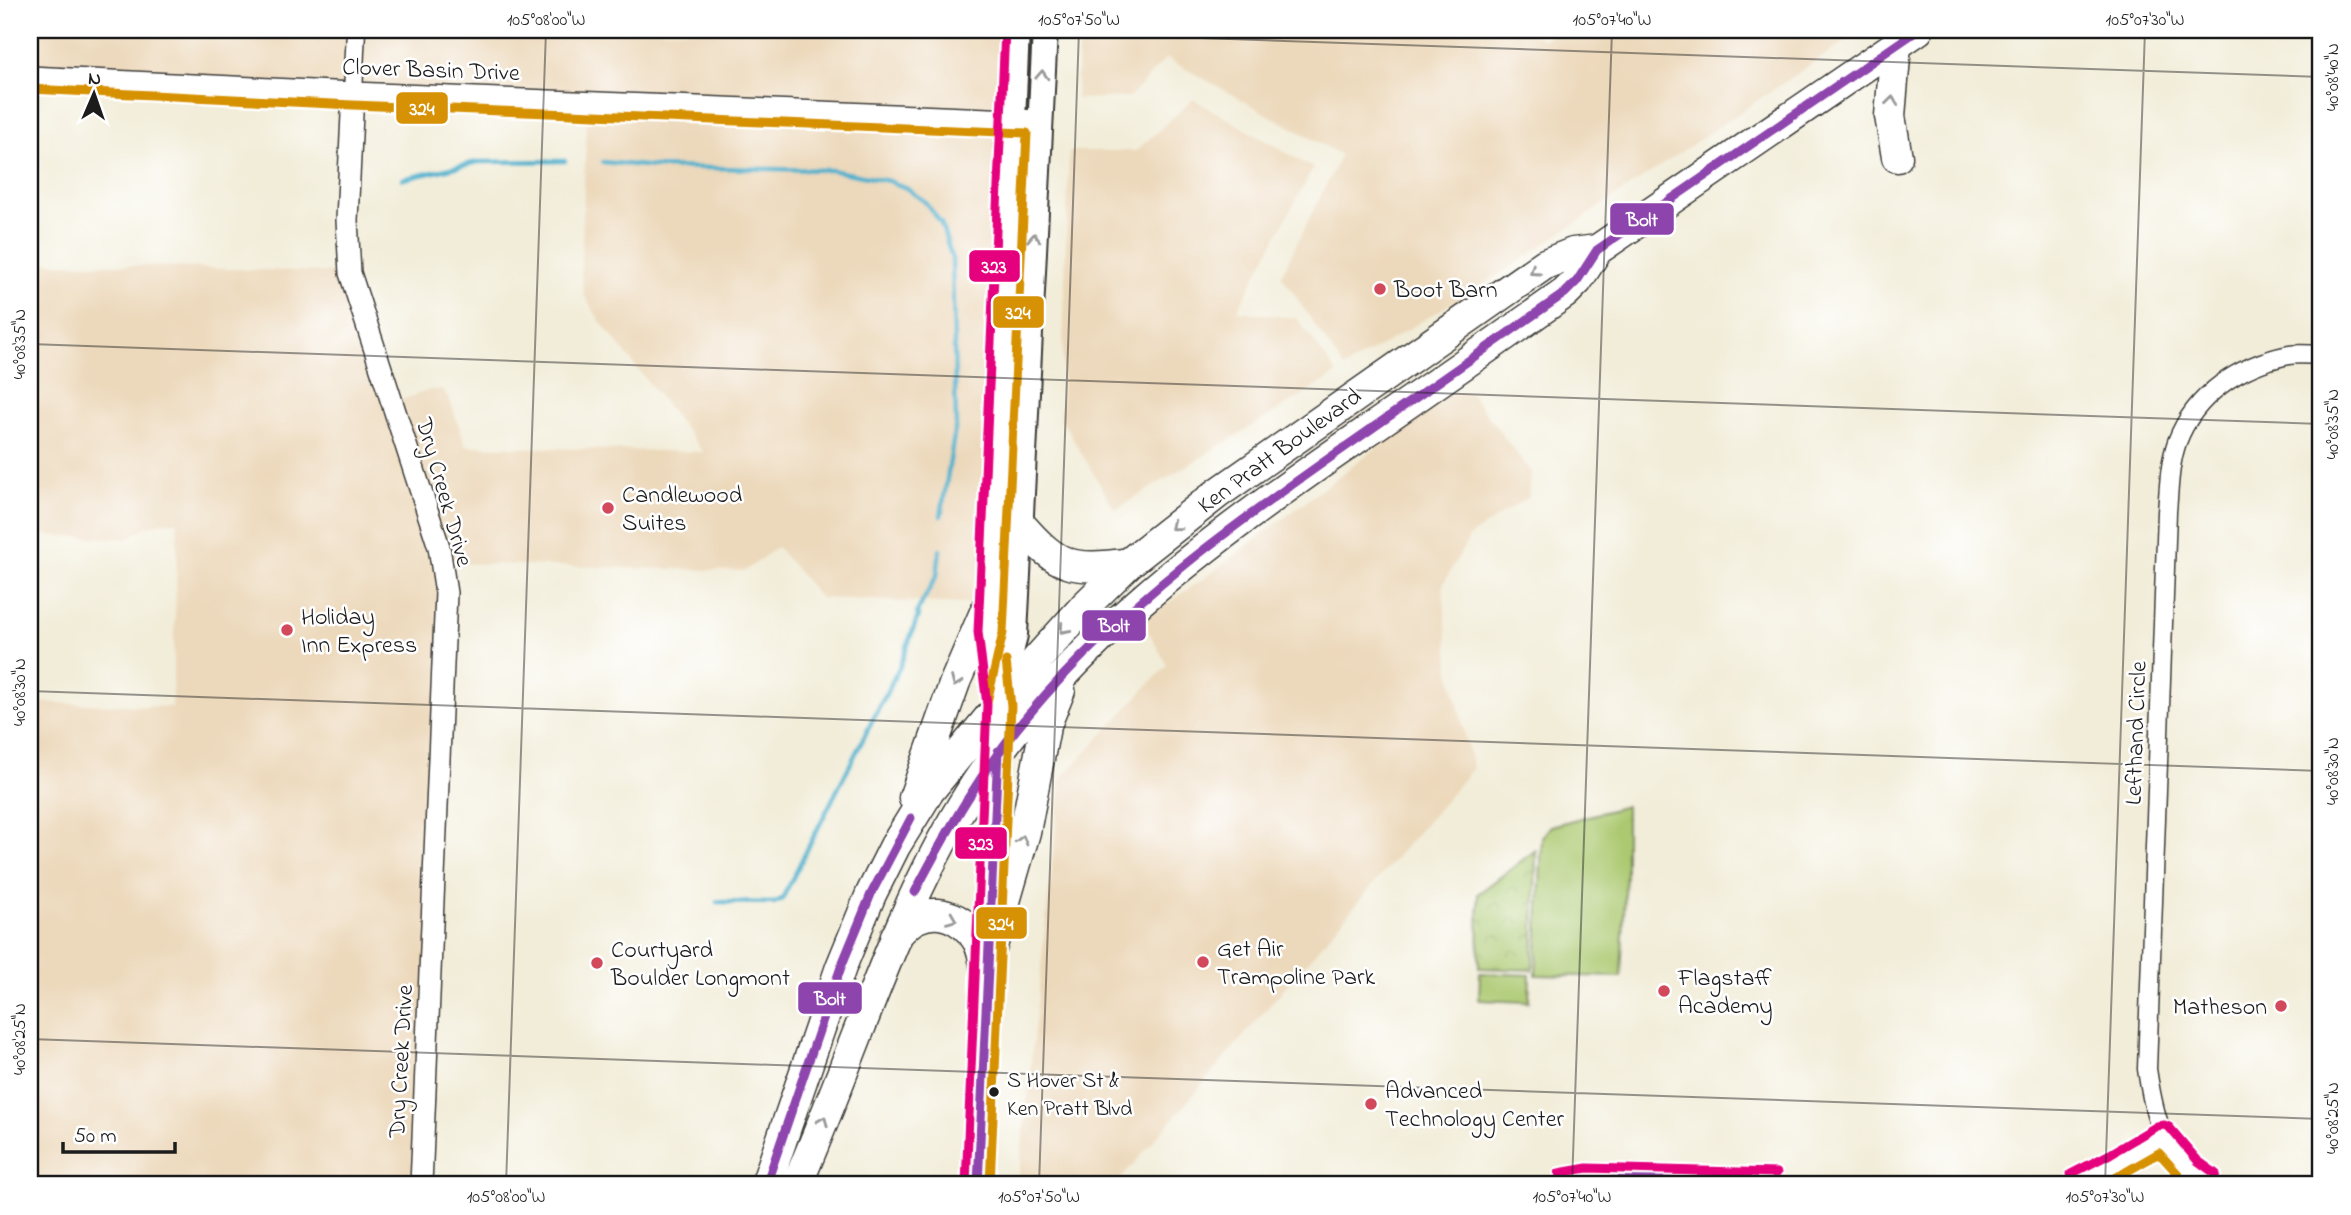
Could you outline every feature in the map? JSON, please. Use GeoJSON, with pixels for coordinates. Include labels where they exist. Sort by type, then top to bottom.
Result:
{"type":"FeatureCollection","features":[{"type":"Feature","properties":{"kind":"highway"},"geometry":{"type":"LineString","coordinates":[[1897,157],[1890,116],[1907,37]]}},
{"type":"Feature","properties":{"kind":"highway","name":"Ken Pratt Boulevard"},"geometry":{"type":"LineString","coordinates":[[797,1185],[894,939],[935,853],[963,804],[998,754],[1049,690],[1152,592],[1229,529],[1565,293],[1577,281],[1597,250],[1907,37]]}},
{"type":"Feature","properties":{"kind":"highway","name":"Ken Pratt Boulevard"},"geometry":{"type":"LineString","coordinates":[[905,827],[953,759],[1085,606],[1129,564],[1217,493],[1545,264],[1573,253],[1597,250]]}},
{"type":"Feature","properties":{"kind":"highway"},"geometry":{"type":"LineString","coordinates":[[1020,524],[1047,553],[1060,561],[1104,567],[1129,564]]}},
{"type":"Feature","properties":{"kind":"highway"},"geometry":{"type":"LineString","coordinates":[[766,1185],[841,967],[871,894],[905,827],[955,682],[992,596]]}},
{"type":"Feature","properties":{"kind":"highway"},"geometry":{"type":"LineString","coordinates":[[990,953],[1024,832],[1047,719],[1059,692],[1085,654]]}},
{"type":"Feature","properties":{"kind":"highway"},"geometry":{"type":"LineString","coordinates":[[894,939],[906,925],[918,917],[943,915],[958,919],[973,932],[982,952],[988,995]]}},
{"type":"Feature","properties":{"kind":"main road"},"geometry":{"type":"LineString","coordinates":[[978,1185],[998,754],[999,705],[990,633],[1017,30]]}},
{"type":"Feature","properties":{"kind":"main road"},"geometry":{"type":"LineString","coordinates":[[999,705],[1015,635],[1045,30]]}},
{"type":"Feature","properties":{"kind":"street","name":"Dry Creek Drive"},"geometry":{"type":"LineString","coordinates":[[356,30],[347,230],[351,281],[439,547],[446,593],[421,1185]]}},
{"type":"Feature","properties":{"kind":"street","name":"Clover Basin Drive"},"geometry":{"type":"LineString","coordinates":[[30,77],[1040,121]]}},
{"type":"Feature","properties":{"kind":"street","name":"Lefthand Circle"},"geometry":{"type":"LineString","coordinates":[[2210,1185],[2200,1180],[2178,1160],[2162,1137],[2153,1109],[2147,1069],[2167,512],[2171,465],[2188,419],[2203,400],[2222,383],[2243,370],[2290,355],[2321,355]]}},
{"type":"Feature","properties":{"kind":"street"},"geometry":{"type":"LineString","coordinates":[[2076,1185],[2162,1137]]}},
{"type":"Feature","properties":{"kind":"street"},"geometry":{"type":"LineString","coordinates":[[1561,1185],[1587,1180],[1777,1185]]}},
{"type":"Feature","properties":{"kind":"shaded area"},"geometry":{"type":"Polygon","coordinates":[[[30,30],[1017,30],[1013,118],[30,76],[30,30]]]}},
{"type":"Feature","properties":{"kind":"shaded area"},"geometry":{"type":"Polygon","coordinates":[[[1079,30],[1521,30],[1544,39],[1558,30],[1862,30],[1500,274],[1344,368],[1281,275],[1341,155],[1166,58],[1130,97],[1076,99],[1079,30]]]}},
{"type":"Feature","properties":{"kind":"shaded area"},"geometry":{"type":"Polygon","coordinates":[[[1193,99],[1313,168],[1237,311],[1297,318],[1337,374],[1115,510],[1061,419],[1069,151],[1136,151],[1193,99]]]}},
{"type":"Feature","properties":{"kind":"shaded area"},"geometry":{"type":"Polygon","coordinates":[[[587,103],[1012,120],[989,605],[820,598],[777,547],[745,571],[443,563],[421,1185],[30,1185],[30,702],[172,707],[178,522],[164,522],[146,527],[127,539],[30,535],[30,262],[350,273],[392,403],[430,390],[442,390],[449,398],[466,446],[703,452],[600,321],[584,295],[581,271],[587,103]]]}},
{"type":"Feature","properties":{"kind":"shaded area"},"geometry":{"type":"Polygon","coordinates":[[[1449,393],[1470,393],[1531,472],[1528,497],[1470,536],[1443,585],[1450,672],[1473,768],[1116,1185],[1018,1185],[1061,779],[1167,665],[1142,620],[1202,580],[1449,393]]]}},
{"type":"Feature","properties":{"kind":"green space"},"geometry":{"type":"Polygon","coordinates":[[[1626,806],[1621,977],[1536,975],[1542,837],[1551,826],[1626,806]]]}},
{"type":"Feature","properties":{"kind":"green space"},"geometry":{"type":"Polygon","coordinates":[[[1536,850],[1533,970],[1479,968],[1478,894],[1536,850]]]}},
{"type":"Feature","properties":{"kind":"green space"},"geometry":{"type":"Polygon","coordinates":[[[1480,973],[1530,975],[1529,1002],[1479,1000],[1480,973]]]}},
{"type":"Feature","properties":{"kind":"waterway"},"geometry":{"type":"LineString","coordinates":[[403,179],[478,162],[565,161]]}},
{"type":"Feature","properties":{"kind":"waterway"},"geometry":{"type":"LineString","coordinates":[[603,162],[655,167],[831,170],[889,181],[906,188],[925,202],[941,223],[952,258],[956,423],[941,516]]}},
{"type":"Feature","properties":{"kind":"waterway"},"geometry":{"type":"LineString","coordinates":[[717,902],[774,903],[782,899],[900,666],[918,616],[917,612],[937,575],[940,550]]}},
{"type":"Feature","properties":{"kind":"transit line","name":"323"},"geometry":{"type":"LineString","coordinates":[[966,1184],[987,705],[978,632],[1005,30]]}},
{"type":"Feature","properties":{"kind":"transit line","name":"Bolt"},"geometry":{"type":"LineString","coordinates":[[915,892],[967,800],[1012,735],[1065,674],[1144,599],[1272,498],[1565,293],[1577,281],[1597,250],[1918,30]]}},
{"type":"Feature","properties":{"kind":"transit line","name":"324"},"geometry":{"type":"LineString","coordinates":[[30,89],[1027,133],[1003,633],[987,702]]}},
{"type":"Feature","properties":{"kind":"transit line","name":"324"},"geometry":{"type":"LineString","coordinates":[[990,1185],[1011,706],[1006,661]]}},
{"type":"Feature","properties":{"kind":"transit line","name":"Bolt"},"geometry":{"type":"LineString","coordinates":[[978,1185],[998,751]]}},
{"type":"Feature","properties":{"kind":"transit line","name":"Bolt"},"geometry":{"type":"LineString","coordinates":[[766,1185],[841,967],[871,894],[911,818]]}},
{"type":"Feature","properties":{"kind":"transit line","name":"323"},"geometry":{"type":"LineString","coordinates":[[2071,1174],[2157,1126],[2164,1125],[2169,1127],[2198,1161],[2216,1174]]}},
{"type":"Feature","properties":{"kind":"transit line","name":"324"},"geometry":{"type":"LineString","coordinates":[[2103,1185],[2159,1153],[2188,1185]]}},
{"type":"Feature","properties":{"kind":"transit line","name":"323"},"geometry":{"type":"LineString","coordinates":[[1559,1173],[1587,1168],[1777,1173]]}},
{"type":"Feature","properties":{"kind":"transit line","name":"Bolt"},"geometry":{"type":"LineString","coordinates":[[1561,1185],[1587,1180],[1714,1182],[1714,1185]]}},
{"type":"Feature","properties":{"kind":"place","name":"Boot Barn"},"geometry":{"type":"Point","coordinates":[1380,289]}},
{"type":"Feature","properties":{"kind":"place","name":"Candlewood Suites"},"geometry":{"type":"Point","coordinates":[608,508]}},
{"type":"Feature","properties":{"kind":"place","name":"Holiday Inn Express"},"geometry":{"type":"Point","coordinates":[287,630]}},
{"type":"Feature","properties":{"kind":"place","name":"Get Air Trampoline Park"},"geometry":{"type":"Point","coordinates":[1203,962]}},
{"type":"Feature","properties":{"kind":"place","name":"Courtyard Boulder Longmont"},"geometry":{"type":"Point","coordinates":[597,963]}},
{"type":"Feature","properties":{"kind":"place","name":"Flagstaff Academy"},"geometry":{"type":"Point","coordinates":[1664,991]}},
{"type":"Feature","properties":{"kind":"place","name":"Matheson"},"geometry":{"type":"Point","coordinates":[2281,1006]}},
{"type":"Feature","properties":{"kind":"place","name":"S Hover St & Ken Pratt Blvd"},"geometry":{"type":"Point","coordinates":[994,1092]}},
{"type":"Feature","properties":{"kind":"place","name":"Advanced Technology Center"},"geometry":{"type":"Point","coordinates":[1371,1104]}}]}
